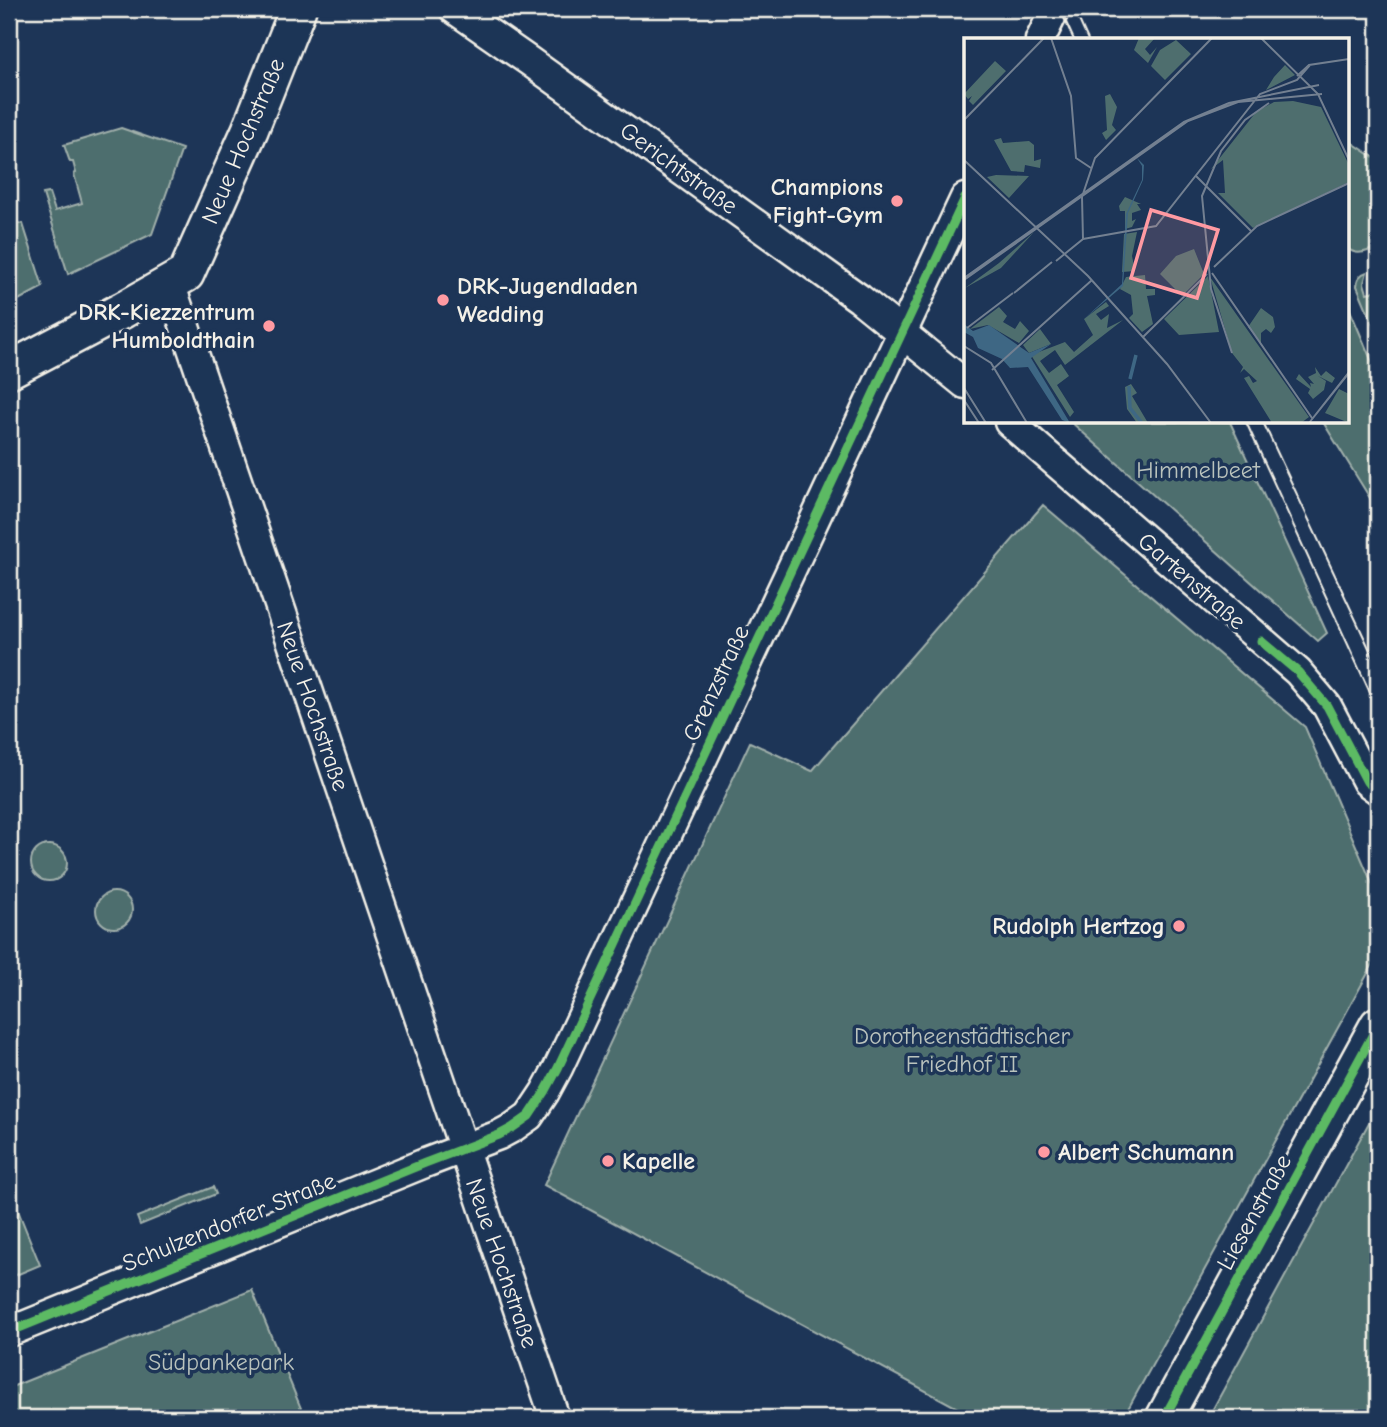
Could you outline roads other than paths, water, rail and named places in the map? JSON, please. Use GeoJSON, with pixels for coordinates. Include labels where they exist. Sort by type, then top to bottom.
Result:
{"type":"FeatureCollection","features":[{"type":"Feature","properties":{"kind":"street","name":"Neue Hochstraße"},"geometry":{"type":"LineString","coordinates":[[298,9],[250,130],[186,274],[170,283],[555,1418]]}},
{"type":"Feature","properties":{"kind":"street","name":"Gerichtstraße"},"geometry":{"type":"LineString","coordinates":[[454,9],[860,299],[901,332]]}},
{"type":"Feature","properties":{"kind":"street","name":"Grenzstraße"},"geometry":{"type":"LineString","coordinates":[[463,1148],[499,1135],[529,1116],[552,1080],[964,200]]}},
{"type":"Feature","properties":{"kind":"street"},"geometry":{"type":"LineString","coordinates":[[9,370],[170,283]]}},
{"type":"Feature","properties":{"kind":"street"},"geometry":{"type":"LineString","coordinates":[[901,332],[964,383]]}},
{"type":"Feature","properties":{"kind":"street","name":"Gartenstraße"},"geometry":{"type":"LineString","coordinates":[[1011,424],[1298,672],[1327,705],[1367,782],[1378,790]]}},
{"type":"Feature","properties":{"kind":"street","name":"Liesenstraße"},"geometry":{"type":"LineString","coordinates":[[1164,1418],[1378,1025]]}},
{"type":"Feature","properties":{"kind":"street","name":"Schulzendorfer Straße"},"geometry":{"type":"LineString","coordinates":[[9,1332],[463,1148]]}},
{"type":"Feature","properties":{"kind":"tram line"},"geometry":{"type":"LineString","coordinates":[[1060,9],[1073,38]]}},
{"type":"Feature","properties":{"kind":"tram line"},"geometry":{"type":"LineString","coordinates":[[1074,9],[1087,38]]}},
{"type":"Feature","properties":{"kind":"tram line"},"geometry":{"type":"LineString","coordinates":[[1247,424],[1378,710]]}},
{"type":"Feature","properties":{"kind":"tram line"},"geometry":{"type":"LineString","coordinates":[[1264,424],[1378,667]]}},
{"type":"Feature","properties":{"kind":"place","name":"Champions Fight-Gym"},"geometry":{"type":"Point","coordinates":[897,201]}},
{"type":"Feature","properties":{"kind":"place","name":"DRK-Jugendladen Wedding"},"geometry":{"type":"Point","coordinates":[443,300]}},
{"type":"Feature","properties":{"kind":"place","name":"DRK-Kiezzentrum Humboldthain"},"geometry":{"type":"Point","coordinates":[269,326]}},
{"type":"Feature","properties":{"kind":"place","name":"Rudolph Hertzog"},"geometry":{"type":"Point","coordinates":[1179,926]}},
{"type":"Feature","properties":{"kind":"place","name":"Albert Schumann"},"geometry":{"type":"Point","coordinates":[1044,1152]}},
{"type":"Feature","properties":{"kind":"place","name":"Kapelle"},"geometry":{"type":"Point","coordinates":[608,1161]}},
{"type":"Feature","properties":{"kind":"park label","name":"Himmelbeet"},"geometry":{"type":"Point","coordinates":[1198,470]}},
{"type":"Feature","properties":{"kind":"park label","name":"Dorotheenstädtischer Friedhof II"},"geometry":{"type":"Point","coordinates":[962,1050]}},
{"type":"Feature","properties":{"kind":"park label","name":"Südpankepark"},"geometry":{"type":"Point","coordinates":[221,1362]}}]}
